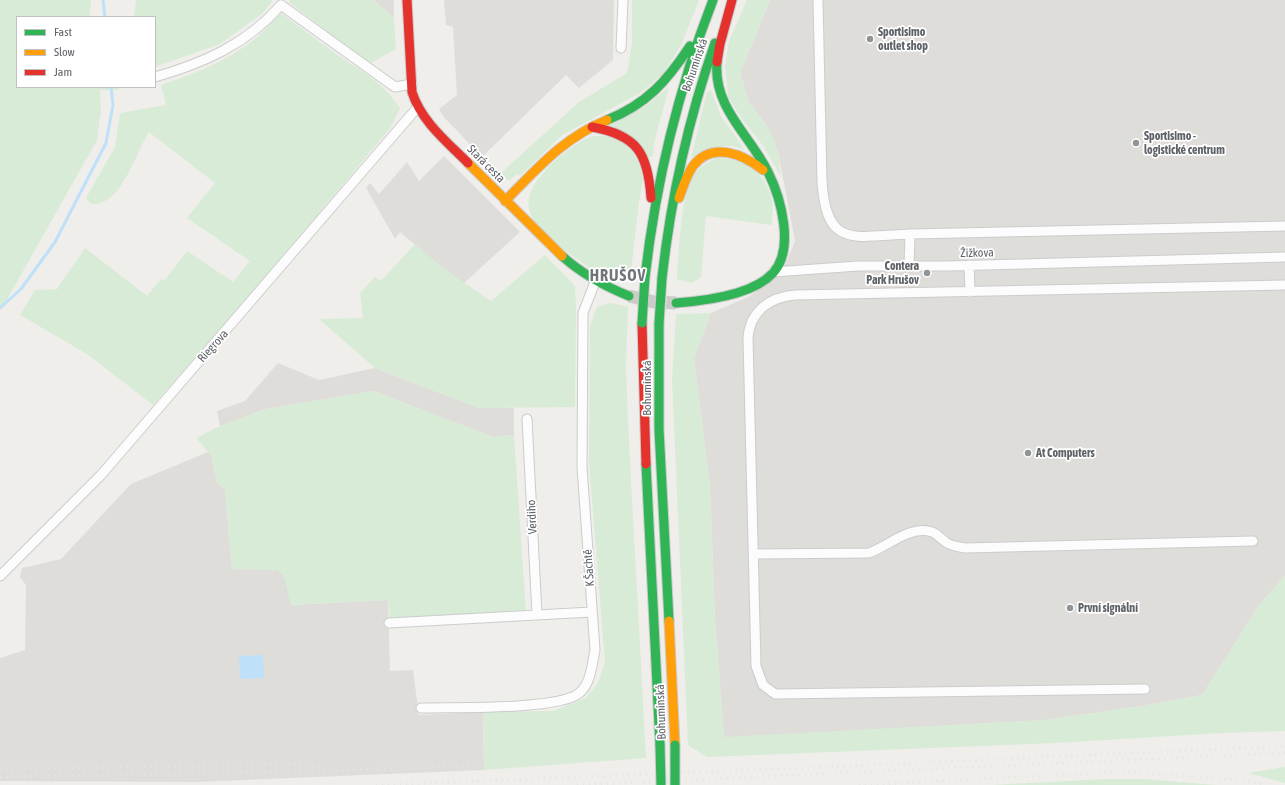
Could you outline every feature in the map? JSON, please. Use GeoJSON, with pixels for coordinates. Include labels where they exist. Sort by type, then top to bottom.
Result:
{"type":"FeatureCollection","features":[{"type":"Feature","properties":{"kind":"main road","name":"Stará cesta"},"geometry":{"type":"LineString","coordinates":[[407,0],[412,84],[417,108],[429,124],[564,258],[595,282],[629,296]]}},
{"type":"Feature","properties":{"kind":"main road","name":"Bohumínská"},"geometry":{"type":"LineString","coordinates":[[660,785],[660,746],[644,427],[642,323],[645,278],[650,230],[663,157],[672,121],[704,24],[714,0]]}},
{"type":"Feature","properties":{"kind":"main road","name":"Bohumínská"},"geometry":{"type":"LineString","coordinates":[[675,785],[675,745],[659,429],[659,324],[662,278],[667,232],[675,182],[688,126],[708,62],[732,0]]}},
{"type":"Feature","properties":{"kind":"main road"},"geometry":{"type":"LineString","coordinates":[[676,303],[696,302],[716,298],[758,283],[773,272],[782,256],[784,231],[780,198],[773,180],[762,161],[723,107],[718,87],[717,67],[719,50],[732,0]]}},
{"type":"Feature","properties":{"kind":"main road"},"geometry":{"type":"LineString","coordinates":[[505,201],[552,154],[572,138],[592,127],[632,109],[645,100],[679,63],[704,24]]}},
{"type":"Feature","properties":{"kind":"main road"},"geometry":{"type":"LineString","coordinates":[[592,127],[622,135],[630,139],[637,148],[644,163],[650,186],[652,207],[650,230]]}},
{"type":"Feature","properties":{"kind":"main road"},"geometry":{"type":"LineString","coordinates":[[667,232],[688,174],[695,164],[703,158],[722,152],[738,154],[753,161],[773,180]]}},
{"type":"Feature","properties":{"kind":"street"},"geometry":{"type":"LineString","coordinates":[[621,48],[623,0]]}},
{"type":"Feature","properties":{"kind":"street"},"geometry":{"type":"LineString","coordinates":[[818,0],[823,203],[828,220],[838,231],[850,235],[1285,226]]}},
{"type":"Feature","properties":{"kind":"street"},"geometry":{"type":"LineString","coordinates":[[156,77],[188,68],[228,49],[257,30],[281,5],[395,87],[412,84]]}},
{"type":"Feature","properties":{"kind":"street","name":"Riegrova"},"geometry":{"type":"LineString","coordinates":[[0,576],[101,474],[313,231],[380,149],[417,108]]}},
{"type":"Feature","properties":{"kind":"street"},"geometry":{"type":"LineString","coordinates":[[909,265],[910,234]]}},
{"type":"Feature","properties":{"kind":"street","name":"Žižkova"},"geometry":{"type":"LineString","coordinates":[[773,272],[909,265],[1285,258]]}},
{"type":"Feature","properties":{"kind":"street"},"geometry":{"type":"LineString","coordinates":[[969,265],[970,292]]}},
{"type":"Feature","properties":{"kind":"street","name":"K Šachtě"},"geometry":{"type":"LineString","coordinates":[[421,708],[550,704],[578,694],[589,680],[594,650],[582,467],[583,313],[595,282]]}},
{"type":"Feature","properties":{"kind":"street"},"geometry":{"type":"LineString","coordinates":[[1145,689],[776,694],[763,685],[756,666],[748,338],[750,324],[757,312],[772,300],[784,296],[795,295],[1285,285]]}},
{"type":"Feature","properties":{"kind":"street","name":"Verdiho"},"geometry":{"type":"LineString","coordinates":[[527,420],[537,615]]}},
{"type":"Feature","properties":{"kind":"street"},"geometry":{"type":"LineString","coordinates":[[754,554],[869,553],[882,548],[896,538],[918,530],[933,532],[948,544],[965,548],[1253,541]]}},
{"type":"Feature","properties":{"kind":"street"},"geometry":{"type":"LineString","coordinates":[[389,623],[592,612]]}},
{"type":"Feature","properties":{"kind":"shaded area"},"geometry":{"type":"Polygon","coordinates":[[[373,0],[394,0],[394,18],[373,0]]]}},
{"type":"Feature","properties":{"kind":"shaded area"},"geometry":{"type":"Polygon","coordinates":[[[444,0],[614,0],[613,60],[579,88],[566,75],[482,157],[443,116],[439,109],[457,95],[453,27],[446,25],[444,0]]]}},
{"type":"Feature","properties":{"kind":"shaded area"},"geometry":{"type":"Polygon","coordinates":[[[770,0],[1285,0],[1285,576],[1260,604],[1202,695],[1142,706],[1045,720],[724,738],[715,621],[710,488],[694,358],[711,313],[748,297],[782,273],[795,241],[778,152],[770,131],[749,102],[740,73],[770,0]]]}},
{"type":"Feature","properties":{"kind":"shaded area"},"geometry":{"type":"Polygon","coordinates":[[[444,156],[520,232],[464,283],[441,267],[400,232],[395,239],[366,188],[370,183],[379,194],[407,162],[419,181],[444,156]]]}},
{"type":"Feature","properties":{"kind":"shaded area"},"geometry":{"type":"Polygon","coordinates":[[[278,363],[319,380],[375,368],[479,408],[514,408],[514,435],[493,437],[373,391],[266,409],[220,426],[217,411],[245,401],[278,363]]]}},
{"type":"Feature","properties":{"kind":"shaded area"},"geometry":{"type":"Polygon","coordinates":[[[208,452],[211,455],[217,482],[225,489],[232,569],[278,570],[284,576],[292,605],[388,600],[390,671],[413,670],[419,715],[483,712],[484,770],[196,782],[0,781],[0,658],[25,650],[26,585],[20,577],[22,568],[61,559],[131,484],[208,452]]]}},
{"type":"Feature","properties":{"kind":"green space"},"geometry":{"type":"Polygon","coordinates":[[[0,0],[91,0],[90,16],[16,16],[16,88],[119,88],[119,90],[100,90],[101,110],[97,140],[5,303],[0,309],[0,0]]]}},
{"type":"Feature","properties":{"kind":"green space"},"geometry":{"type":"Polygon","coordinates":[[[136,0],[273,0],[263,13],[220,44],[156,67],[156,16],[134,16],[136,0]]]}},
{"type":"Feature","properties":{"kind":"green space"},"geometry":{"type":"Polygon","coordinates":[[[290,0],[373,0],[394,18],[396,49],[369,64],[289,2],[290,0]]]}},
{"type":"Feature","properties":{"kind":"green space"},"geometry":{"type":"Polygon","coordinates":[[[632,0],[699,0],[681,45],[664,73],[640,93],[562,135],[520,176],[517,174],[509,181],[501,173],[579,102],[627,73],[632,43],[632,0]]]}},
{"type":"Feature","properties":{"kind":"green space"},"geometry":{"type":"Polygon","coordinates":[[[747,0],[770,0],[740,73],[749,102],[770,131],[778,152],[781,177],[764,147],[742,119],[728,97],[725,66],[729,41],[747,0]]]}},
{"type":"Feature","properties":{"kind":"green space"},"geometry":{"type":"Polygon","coordinates":[[[281,13],[378,83],[400,108],[391,127],[231,318],[153,405],[87,354],[20,315],[35,290],[57,289],[85,248],[147,296],[161,279],[164,281],[187,251],[233,282],[250,261],[187,218],[215,183],[149,132],[126,177],[111,197],[102,203],[91,204],[86,198],[115,147],[120,113],[166,105],[161,85],[198,71],[233,54],[258,36],[281,13]]]}},
{"type":"Feature","properties":{"kind":"green space"},"geometry":{"type":"Polygon","coordinates":[[[669,87],[654,143],[653,156],[649,158],[608,126],[647,105],[669,87]]]}},
{"type":"Feature","properties":{"kind":"green space"},"geometry":{"type":"Polygon","coordinates":[[[711,90],[721,116],[745,150],[730,146],[717,146],[691,158],[707,92],[711,90]]]}},
{"type":"Feature","properties":{"kind":"green space"},"geometry":{"type":"Polygon","coordinates":[[[592,136],[604,136],[620,139],[630,147],[639,162],[643,179],[630,280],[618,281],[610,279],[573,256],[540,229],[534,222],[529,208],[529,198],[533,187],[550,165],[572,147],[592,136]]]}},
{"type":"Feature","properties":{"kind":"green space"},"geometry":{"type":"Polygon","coordinates":[[[716,158],[743,163],[751,167],[763,179],[772,200],[772,225],[706,216],[701,277],[692,283],[677,279],[684,206],[687,191],[698,170],[716,158]]]}},
{"type":"Feature","properties":{"kind":"green space"},"geometry":{"type":"Polygon","coordinates":[[[415,244],[441,267],[491,301],[545,255],[575,286],[575,407],[479,408],[375,368],[319,319],[363,318],[360,293],[375,277],[381,281],[415,244]]]}},
{"type":"Feature","properties":{"kind":"green space"},"geometry":{"type":"Polygon","coordinates":[[[611,303],[628,307],[626,365],[628,423],[646,758],[484,770],[483,712],[553,711],[586,698],[598,683],[605,663],[589,462],[590,326],[597,307],[611,303]]]}},
{"type":"Feature","properties":{"kind":"green space"},"geometry":{"type":"Polygon","coordinates":[[[711,313],[694,358],[710,488],[715,621],[724,737],[1045,720],[1142,706],[1202,695],[1260,604],[1285,576],[1285,731],[1221,733],[1056,743],[707,757],[688,745],[672,379],[676,314],[711,313]]]}},
{"type":"Feature","properties":{"kind":"green space"},"geometry":{"type":"Polygon","coordinates":[[[373,391],[493,437],[514,435],[526,613],[390,618],[388,600],[291,605],[284,576],[278,570],[232,569],[225,489],[217,483],[211,455],[196,438],[220,426],[266,409],[373,391]]]}},
{"type":"Feature","properties":{"kind":"green space"},"geometry":{"type":"Polygon","coordinates":[[[1285,767],[1285,783],[1248,773],[1285,767]]]}},
{"type":"Feature","properties":{"kind":"green space"},"geometry":{"type":"Polygon","coordinates":[[[1106,779],[1143,779],[1216,785],[991,785],[1106,779]]]}},
{"type":"Feature","properties":{"kind":"water"},"geometry":{"type":"Polygon","coordinates":[[[263,655],[264,678],[240,679],[239,656],[263,655]]]}},
{"type":"Feature","properties":{"kind":"waterway"},"geometry":{"type":"LineString","coordinates":[[103,0],[105,16]]}},
{"type":"Feature","properties":{"kind":"waterway"},"geometry":{"type":"LineString","coordinates":[[0,308],[21,289],[55,242],[106,143],[113,105],[111,88]]}},
{"type":"Feature","properties":{"kind":"tunnel"},"geometry":{"type":"LineString","coordinates":[[629,296],[654,302],[676,303]]}},
{"type":"Feature","properties":{"kind":"railway"},"geometry":{"type":"LineString","coordinates":[[376,785],[826,767],[1285,746]]}},
{"type":"Feature","properties":{"kind":"railway"},"geometry":{"type":"LineString","coordinates":[[577,785],[1285,753]]}},
{"type":"Feature","properties":{"kind":"railway"},"geometry":{"type":"LineString","coordinates":[[0,777],[356,770],[586,761]]}},
{"type":"Feature","properties":{"kind":"railway"},"geometry":{"type":"LineString","coordinates":[[0,769],[297,764],[320,766]]}},
{"type":"Feature","properties":{"kind":"railway"},"geometry":{"type":"LineString","coordinates":[[859,785],[1123,772],[1242,780],[1266,785]]}},
{"type":"Feature","properties":{"kind":"traffic: fast"},"geometry":{"type":"LineString","coordinates":[[645,277],[655,206],[670,136],[689,68],[713,0]]}},
{"type":"Feature","properties":{"kind":"traffic: fast"},"geometry":{"type":"LineString","coordinates":[[662,278],[670,218],[682,159],[705,72],[715,43]]}},
{"type":"Feature","properties":{"kind":"traffic: fast"},"geometry":{"type":"LineString","coordinates":[[607,120],[634,107],[645,99],[664,81],[690,46]]}},
{"type":"Feature","properties":{"kind":"traffic: fast"},"geometry":{"type":"LineString","coordinates":[[676,303],[700,301],[727,296],[753,287],[764,281],[773,273],[780,263],[783,251],[785,237],[784,223],[773,183],[768,172],[727,107],[717,78],[717,62]]}},
{"type":"Feature","properties":{"kind":"traffic: fast"},"geometry":{"type":"LineString","coordinates":[[562,256],[594,279],[629,296]]}},
{"type":"Feature","properties":{"kind":"traffic: fast"},"geometry":{"type":"LineString","coordinates":[[642,323],[645,277]]}},
{"type":"Feature","properties":{"kind":"traffic: fast"},"geometry":{"type":"LineString","coordinates":[[659,324],[662,278]]}},
{"type":"Feature","properties":{"kind":"traffic: fast"},"geometry":{"type":"LineString","coordinates":[[659,324],[659,429],[669,621]]}},
{"type":"Feature","properties":{"kind":"traffic: fast"},"geometry":{"type":"LineString","coordinates":[[646,464],[660,745]]}},
{"type":"Feature","properties":{"kind":"traffic: fast"},"geometry":{"type":"LineString","coordinates":[[660,745],[661,785]]}},
{"type":"Feature","properties":{"kind":"traffic: fast"},"geometry":{"type":"LineString","coordinates":[[675,745],[675,785]]}},
{"type":"Feature","properties":{"kind":"traffic: slow"},"geometry":{"type":"LineString","coordinates":[[505,201],[540,166],[564,145],[591,127],[607,120]]}},
{"type":"Feature","properties":{"kind":"traffic: slow"},"geometry":{"type":"LineString","coordinates":[[679,198],[693,166],[701,158],[709,154],[718,152],[737,155],[763,170]]}},
{"type":"Feature","properties":{"kind":"traffic: slow"},"geometry":{"type":"LineString","coordinates":[[468,163],[562,256]]}},
{"type":"Feature","properties":{"kind":"traffic: slow"},"geometry":{"type":"LineString","coordinates":[[669,621],[675,745]]}},
{"type":"Feature","properties":{"kind":"traffic: jam"},"geometry":{"type":"LineString","coordinates":[[407,0],[412,92],[416,103],[428,122],[468,163]]}},
{"type":"Feature","properties":{"kind":"traffic: jam"},"geometry":{"type":"LineString","coordinates":[[717,62],[720,44],[732,0]]}},
{"type":"Feature","properties":{"kind":"traffic: jam"},"geometry":{"type":"LineString","coordinates":[[592,127],[620,135],[630,141],[637,149],[643,158],[647,169],[651,198]]}},
{"type":"Feature","properties":{"kind":"traffic: jam"},"geometry":{"type":"LineString","coordinates":[[642,323],[646,464]]}},
{"type":"Feature","properties":{"kind":"place","name":"Sportisimo outlet shop"},"geometry":{"type":"Point","coordinates":[870,39]}},
{"type":"Feature","properties":{"kind":"place","name":"Sportisimo - logistické centrum"},"geometry":{"type":"Point","coordinates":[1136,143]}},
{"type":"Feature","properties":{"kind":"place","name":"Contera Park Hrušov"},"geometry":{"type":"Point","coordinates":[927,273]}},
{"type":"Feature","properties":{"kind":"place","name":"At Computers"},"geometry":{"type":"Point","coordinates":[1028,453]}},
{"type":"Feature","properties":{"kind":"place","name":"První signální"},"geometry":{"type":"Point","coordinates":[1070,608]}},
{"type":"Feature","properties":{"kind":"district","name":"HRUŠOV"},"geometry":{"type":"Point","coordinates":[618,276]}}]}
